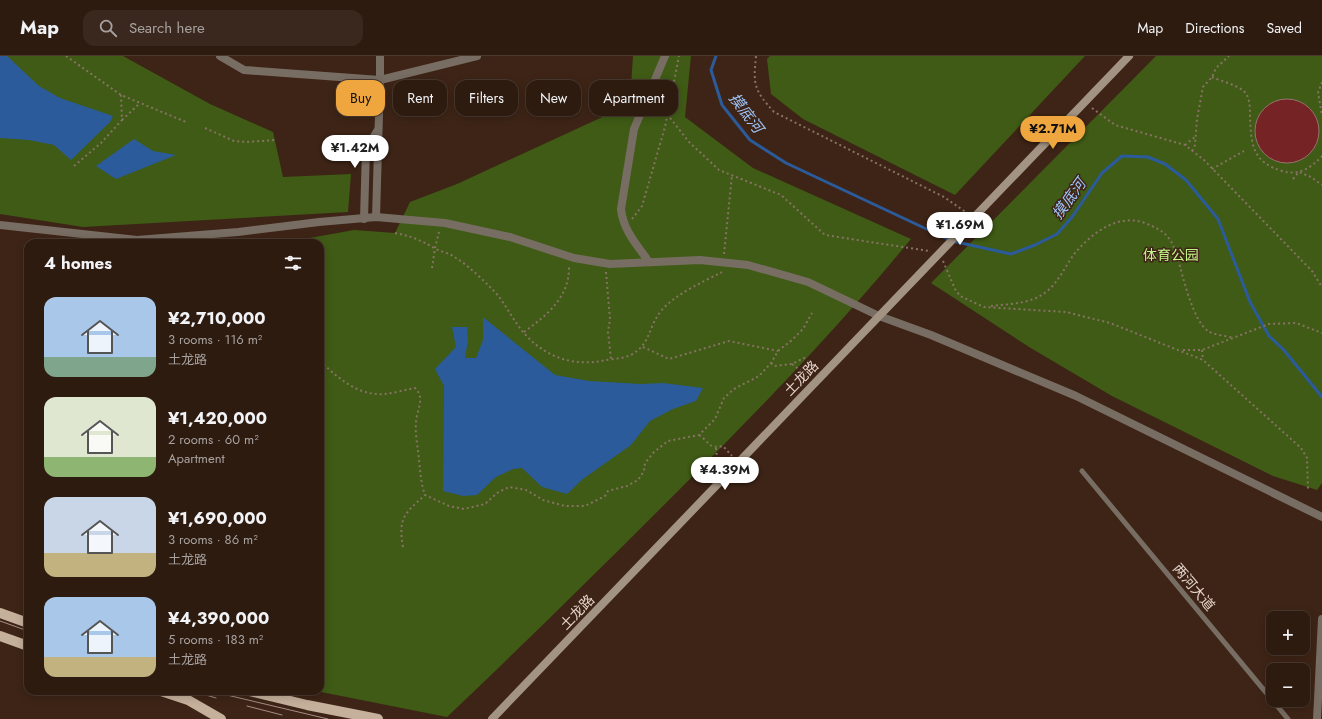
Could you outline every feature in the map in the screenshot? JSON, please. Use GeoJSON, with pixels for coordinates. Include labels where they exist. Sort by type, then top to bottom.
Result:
{"type":"FeatureCollection","features":[{"type":"Feature","properties":{"kind":"main road"},"geometry":{"type":"LineString","coordinates":[[0,613],[24,622]]}},
{"type":"Feature","properties":{"kind":"main road"},"geometry":{"type":"LineString","coordinates":[[0,636],[24,645]]}},
{"type":"Feature","properties":{"kind":"main road"},"geometry":{"type":"LineString","coordinates":[[173,695],[188,700],[221,719]]}},
{"type":"Feature","properties":{"kind":"main road"},"geometry":{"type":"LineString","coordinates":[[265,695],[306,705],[378,719]]}},
{"type":"Feature","properties":{"kind":"street"},"geometry":{"type":"LineString","coordinates":[[220,56],[244,70],[380,80],[477,56]]}},
{"type":"Feature","properties":{"kind":"street"},"geometry":{"type":"LineString","coordinates":[[380,56],[380,80]]}},
{"type":"Feature","properties":{"kind":"street"},"geometry":{"type":"LineString","coordinates":[[649,262],[626,228],[622,220],[621,209],[634,129],[665,56]]}},
{"type":"Feature","properties":{"kind":"street","name":"土龙路"},"geometry":{"type":"LineString","coordinates":[[492,719],[1129,56]]}},
{"type":"Feature","properties":{"kind":"street"},"geometry":{"type":"LineString","coordinates":[[376,217],[379,116]]}},
{"type":"Feature","properties":{"kind":"street"},"geometry":{"type":"LineString","coordinates":[[364,219],[366,149],[378,129]]}},
{"type":"Feature","properties":{"kind":"street"},"geometry":{"type":"LineString","coordinates":[[150,239],[238,232],[376,217],[441,222],[510,238],[568,257],[605,263],[700,260],[748,265],[808,282],[879,316],[931,335],[1076,396],[1322,517]]}},
{"type":"Feature","properties":{"kind":"street"},"geometry":{"type":"LineString","coordinates":[[0,226],[127,239]]}},
{"type":"Feature","properties":{"kind":"street"},"geometry":{"type":"LineString","coordinates":[[1317,719],[1322,620]]}},
{"type":"Feature","properties":{"kind":"lane","name":"两河大道"},"geometry":{"type":"LineString","coordinates":[[1082,471],[1288,719]]}},
{"type":"Feature","properties":{"kind":"path"},"geometry":{"type":"LineString","coordinates":[[66,56],[121,95],[186,122]]}},
{"type":"Feature","properties":{"kind":"path"},"geometry":{"type":"LineString","coordinates":[[674,80],[679,56]]}},
{"type":"Feature","properties":{"kind":"path"},"geometry":{"type":"LineString","coordinates":[[756,56],[754,77],[759,96],[774,112],[944,197],[973,218]]}},
{"type":"Feature","properties":{"kind":"path"},"geometry":{"type":"LineString","coordinates":[[1192,151],[1195,145],[1197,119],[1203,87],[1212,77],[1216,68],[1229,56]]}},
{"type":"Feature","properties":{"kind":"path"},"geometry":{"type":"LineString","coordinates":[[1212,77],[1240,88],[1246,94],[1250,106],[1251,142],[1259,158],[1270,167],[1290,173],[1299,172],[1310,168],[1322,156]]}},
{"type":"Feature","properties":{"kind":"path"},"geometry":{"type":"LineString","coordinates":[[1322,82],[1318,93],[1322,115]]}},
{"type":"Feature","properties":{"kind":"path"},"geometry":{"type":"LineString","coordinates":[[121,95],[122,120]]}},
{"type":"Feature","properties":{"kind":"path"},"geometry":{"type":"LineString","coordinates":[[1085,102],[1115,125],[1185,145],[1212,169],[1312,271],[1322,287]]}},
{"type":"Feature","properties":{"kind":"path"},"geometry":{"type":"LineString","coordinates":[[74,166],[101,143],[140,103]]}},
{"type":"Feature","properties":{"kind":"path"},"geometry":{"type":"LineString","coordinates":[[626,228],[642,206],[666,116]]}},
{"type":"Feature","properties":{"kind":"path"},"geometry":{"type":"LineString","coordinates":[[669,116],[689,142],[719,170],[782,195],[825,236],[941,251],[955,289],[960,296],[984,307],[1066,312],[1110,323],[1203,360],[1301,448],[1307,458],[1308,490]]}},
{"type":"Feature","properties":{"kind":"path"},"geometry":{"type":"LineString","coordinates":[[205,128],[234,141],[246,142],[275,140]]}},
{"type":"Feature","properties":{"kind":"path"},"geometry":{"type":"LineString","coordinates":[[1185,145],[1196,136]]}},
{"type":"Feature","properties":{"kind":"path"},"geometry":{"type":"LineString","coordinates":[[1212,169],[1244,151]]}},
{"type":"Feature","properties":{"kind":"path"},"geometry":{"type":"LineString","coordinates":[[1293,179],[1299,172]]}},
{"type":"Feature","properties":{"kind":"path"},"geometry":{"type":"LineString","coordinates":[[1299,172],[1311,177],[1322,185]]}},
{"type":"Feature","properties":{"kind":"path"},"geometry":{"type":"LineString","coordinates":[[395,233],[411,236],[426,242],[456,258],[493,290],[524,332],[542,350],[555,357],[575,362],[594,362],[629,355],[643,347],[654,321],[661,310],[678,297],[722,272],[732,175]]}},
{"type":"Feature","properties":{"kind":"path"},"geometry":{"type":"LineString","coordinates":[[984,307],[1022,303],[1046,293],[1057,281],[1076,253],[1102,227],[1122,221],[1141,222],[1160,229],[1172,241],[1199,322],[1209,332],[1234,338]]}},
{"type":"Feature","properties":{"kind":"path"},"geometry":{"type":"LineString","coordinates":[[432,268],[441,222]]}},
{"type":"Feature","properties":{"kind":"path"},"geometry":{"type":"LineString","coordinates":[[524,332],[544,316],[563,294],[567,284],[569,272],[568,257]]}},
{"type":"Feature","properties":{"kind":"path"},"geometry":{"type":"LineString","coordinates":[[605,263],[610,319],[608,332],[611,359]]}},
{"type":"Feature","properties":{"kind":"path"},"geometry":{"type":"LineString","coordinates":[[324,365],[337,377],[362,392],[383,394],[415,388],[418,391],[420,395],[420,402],[416,423],[421,484],[425,495],[449,506],[464,509],[485,504],[497,493],[509,488],[526,490],[544,500],[565,506],[585,506],[605,496],[608,491],[627,486],[638,480],[644,471],[645,463],[654,452],[668,441],[700,435],[715,419],[724,398],[734,389],[759,376],[771,363],[778,351],[803,329],[812,313]]}},
{"type":"Feature","properties":{"kind":"path"},"geometry":{"type":"LineString","coordinates":[[1181,350],[1202,350],[1269,324],[1296,324],[1322,332]]}},
{"type":"Feature","properties":{"kind":"path"},"geometry":{"type":"LineString","coordinates":[[643,347],[669,359],[729,341],[778,351]]}},
{"type":"Feature","properties":{"kind":"path"},"geometry":{"type":"LineString","coordinates":[[1202,350],[1203,360]]}},
{"type":"Feature","properties":{"kind":"path"},"geometry":{"type":"LineString","coordinates":[[771,363],[774,366],[792,364],[804,358],[824,373]]}},
{"type":"Feature","properties":{"kind":"path"},"geometry":{"type":"LineString","coordinates":[[792,364],[815,382]]}},
{"type":"Feature","properties":{"kind":"path"},"geometry":{"type":"LineString","coordinates":[[700,435],[710,446],[716,448],[723,446],[738,462]]}},
{"type":"Feature","properties":{"kind":"path"},"geometry":{"type":"LineString","coordinates":[[716,448],[717,458],[729,472]]}},
{"type":"Feature","properties":{"kind":"path"},"geometry":{"type":"LineString","coordinates":[[403,547],[401,533],[402,518],[425,495]]}},
{"type":"Feature","properties":{"kind":"green space"},"geometry":{"type":"Polygon","coordinates":[[[0,56],[123,56],[210,104],[273,132],[283,177],[351,174],[348,212],[83,227],[0,214],[0,56]]]}},
{"type":"Feature","properties":{"kind":"green space"},"geometry":{"type":"Polygon","coordinates":[[[633,56],[691,56],[685,117],[753,168],[911,239],[826,337],[737,431],[591,577],[447,717],[324,693],[324,239],[304,239],[354,230],[395,233],[410,202],[457,184],[605,116],[678,116],[678,80],[631,80],[633,56]]]}},
{"type":"Feature","properties":{"kind":"green space"},"geometry":{"type":"Polygon","coordinates":[[[770,56],[1085,56],[955,195],[803,119],[771,94],[767,59],[770,56]]]}},
{"type":"Feature","properties":{"kind":"green space","name":"体育公园"},"geometry":{"type":"Polygon","coordinates":[[[1156,56],[1322,56],[1322,483],[1317,490],[1273,476],[1112,396],[1029,347],[931,283],[1156,56]]]}},
{"type":"Feature","properties":{"kind":"water"},"geometry":{"type":"Polygon","coordinates":[[[0,56],[7,56],[39,86],[60,98],[113,116],[110,122],[71,160],[54,145],[29,140],[0,138],[0,56]]]}},
{"type":"Feature","properties":{"kind":"water"},"geometry":{"type":"Polygon","coordinates":[[[134,139],[153,151],[176,155],[116,179],[96,166],[134,139]]]}},
{"type":"Feature","properties":{"kind":"water"},"geometry":{"type":"Polygon","coordinates":[[[483,317],[555,375],[589,381],[641,384],[663,383],[703,388],[696,401],[673,409],[650,421],[631,445],[583,479],[567,494],[542,487],[522,468],[513,469],[496,477],[477,495],[463,496],[443,491],[444,386],[435,369],[456,347],[452,327],[467,327],[468,340],[465,358],[476,358],[483,340],[483,317]]]}},
{"type":"Feature","properties":{"kind":"building"},"geometry":{"type":"Polygon","coordinates":[[[1287,99],[1305,105],[1313,113],[1319,131],[1313,149],[1305,157],[1287,163],[1269,157],[1261,149],[1255,131],[1261,113],[1269,105],[1287,99]]]}},
{"type":"Feature","properties":{"kind":"waterway","name":"摸底河"},"geometry":{"type":"LineString","coordinates":[[716,56],[711,70],[722,105],[750,140],[786,163],[952,241],[1011,254],[1035,245],[1057,234],[1072,217],[1102,173],[1122,156],[1148,157],[1165,164],[1186,180],[1218,219],[1250,302],[1269,336],[1283,349],[1322,397]]}},
{"type":"Feature","properties":{"kind":"tram line"},"geometry":{"type":"LineString","coordinates":[[0,621],[24,630]]}},
{"type":"Feature","properties":{"kind":"tram line"},"geometry":{"type":"LineString","coordinates":[[206,695],[216,698]]}},
{"type":"Feature","properties":{"kind":"tram line"},"geometry":{"type":"LineString","coordinates":[[227,695],[328,719]]}},
{"type":"Feature","properties":{"kind":"tram line"},"geometry":{"type":"LineString","coordinates":[[247,706],[282,715]]}}]}
